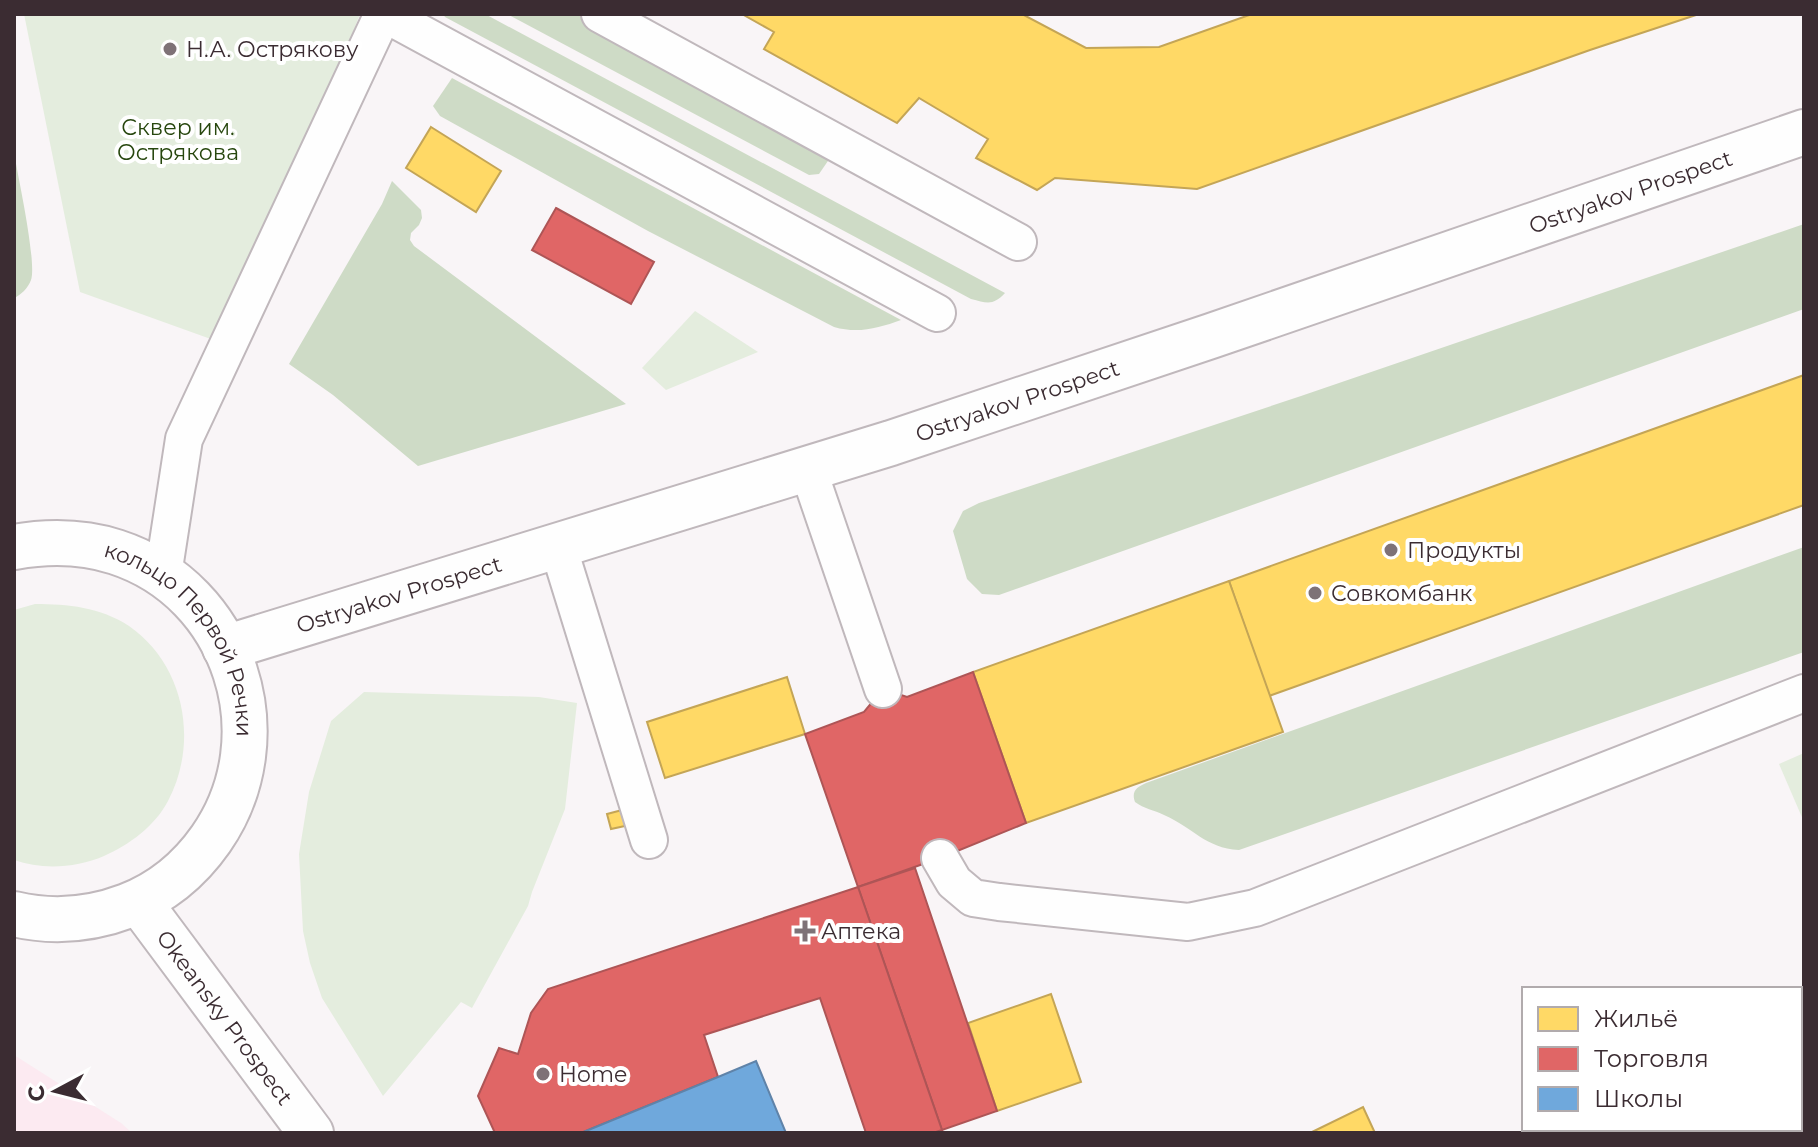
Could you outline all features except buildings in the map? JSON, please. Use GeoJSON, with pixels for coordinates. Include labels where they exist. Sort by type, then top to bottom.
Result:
{"type":"FeatureCollection","features":[{"type":"Feature","properties":{"kind":"main road","name":"Ostryakov Prospect"},"geometry":{"type":"LineString","coordinates":[[225,648],[891,443],[1804,132]]}},
{"type":"Feature","properties":{"kind":"main road","name":"кольцо Первой Речки"},"geometry":{"type":"LineString","coordinates":[[14,547],[40,543],[92,545],[129,557],[176,585],[199,607],[225,648],[243,699],[245,726],[244,754],[230,806],[217,830],[183,871],[139,902],[95,916],[49,920],[14,914]]}},
{"type":"Feature","properties":{"kind":"main road","name":"Okeansky Prospect"},"geometry":{"type":"LineString","coordinates":[[139,902],[311,1133]]}},
{"type":"Feature","properties":{"kind":"lane"},"geometry":{"type":"LineString","coordinates":[[163,575],[184,439],[384,14],[937,313]]}},
{"type":"Feature","properties":{"kind":"lane"},"geometry":{"type":"LineString","coordinates":[[600,14],[1018,242]]}},
{"type":"Feature","properties":{"kind":"lane"},"geometry":{"type":"LineString","coordinates":[[808,469],[883,689]]}},
{"type":"Feature","properties":{"kind":"lane"},"geometry":{"type":"LineString","coordinates":[[558,546],[649,840]]}},
{"type":"Feature","properties":{"kind":"lane"},"geometry":{"type":"LineString","coordinates":[[940,858],[954,882],[973,898],[1188,922],[1255,908],[1804,693]]}},
{"type":"Feature","properties":{"kind":"shaded area"},"geometry":{"type":"Polygon","coordinates":[[[14,1055],[121,1123],[132,1133],[14,1133],[14,1055]]]}},
{"type":"Feature","properties":{"kind":"green space","name":"Сквер им. Острякова"},"geometry":{"type":"Polygon","coordinates":[[[24,14],[360,14],[233,347],[80,292],[24,14]]]}},
{"type":"Feature","properties":{"kind":"green space"},"geometry":{"type":"Polygon","coordinates":[[[443,14],[485,14],[1005,293],[990,302],[971,299],[443,14]]]}},
{"type":"Feature","properties":{"kind":"green space"},"geometry":{"type":"Polygon","coordinates":[[[507,14],[583,14],[830,158],[819,174],[809,175],[507,14]]]}},
{"type":"Feature","properties":{"kind":"green space"},"geometry":{"type":"Polygon","coordinates":[[[452,78],[901,320],[868,329],[834,327],[648,231],[440,116],[433,106],[452,78]]]}},
{"type":"Feature","properties":{"kind":"green space"},"geometry":{"type":"Polygon","coordinates":[[[14,153],[32,271],[28,286],[14,298],[14,153]]]}},
{"type":"Feature","properties":{"kind":"green space"},"geometry":{"type":"Polygon","coordinates":[[[392,181],[421,210],[419,225],[411,233],[410,240],[414,246],[626,404],[418,466],[333,395],[289,364],[382,204],[392,181]]]}},
{"type":"Feature","properties":{"kind":"green space"},"geometry":{"type":"Polygon","coordinates":[[[1804,224],[1804,309],[999,595],[982,594],[967,579],[953,531],[963,511],[979,503],[1804,224]]]}},
{"type":"Feature","properties":{"kind":"green space"},"geometry":{"type":"Polygon","coordinates":[[[695,311],[758,352],[666,390],[642,368],[695,311]]]}},
{"type":"Feature","properties":{"kind":"green space"},"geometry":{"type":"Polygon","coordinates":[[[1804,547],[1804,652],[1239,850],[1217,846],[1174,820],[1135,802],[1136,790],[1146,783],[1804,547]]]}},
{"type":"Feature","properties":{"kind":"green space"},"geometry":{"type":"Polygon","coordinates":[[[35,604],[84,608],[129,626],[148,642],[163,662],[181,706],[183,754],[178,778],[163,810],[149,826],[123,846],[104,856],[71,865],[47,866],[14,860],[14,610],[35,604]]]}},
{"type":"Feature","properties":{"kind":"green space"},"geometry":{"type":"Polygon","coordinates":[[[364,692],[539,697],[577,703],[565,809],[528,906],[472,1008],[461,1002],[383,1096],[322,998],[303,931],[299,854],[309,792],[331,721],[364,692]]]}},
{"type":"Feature","properties":{"kind":"green space"},"geometry":{"type":"Polygon","coordinates":[[[1804,753],[1804,822],[1779,764],[1804,753]]]}},
{"type":"Feature","properties":{"kind":"place","name":"Н.А. Острякову"},"geometry":{"type":"Point","coordinates":[170,49]}},
{"type":"Feature","properties":{"kind":"place","name":"Продукты"},"geometry":{"type":"Point","coordinates":[1391,550]}},
{"type":"Feature","properties":{"kind":"place","name":"Совкомбанк"},"geometry":{"type":"Point","coordinates":[1315,593]}},
{"type":"Feature","properties":{"kind":"place","name":"Аптека"},"geometry":{"type":"Point","coordinates":[805,931]}},
{"type":"Feature","properties":{"kind":"place","name":"Home"},"geometry":{"type":"Point","coordinates":[543,1074]}}]}
